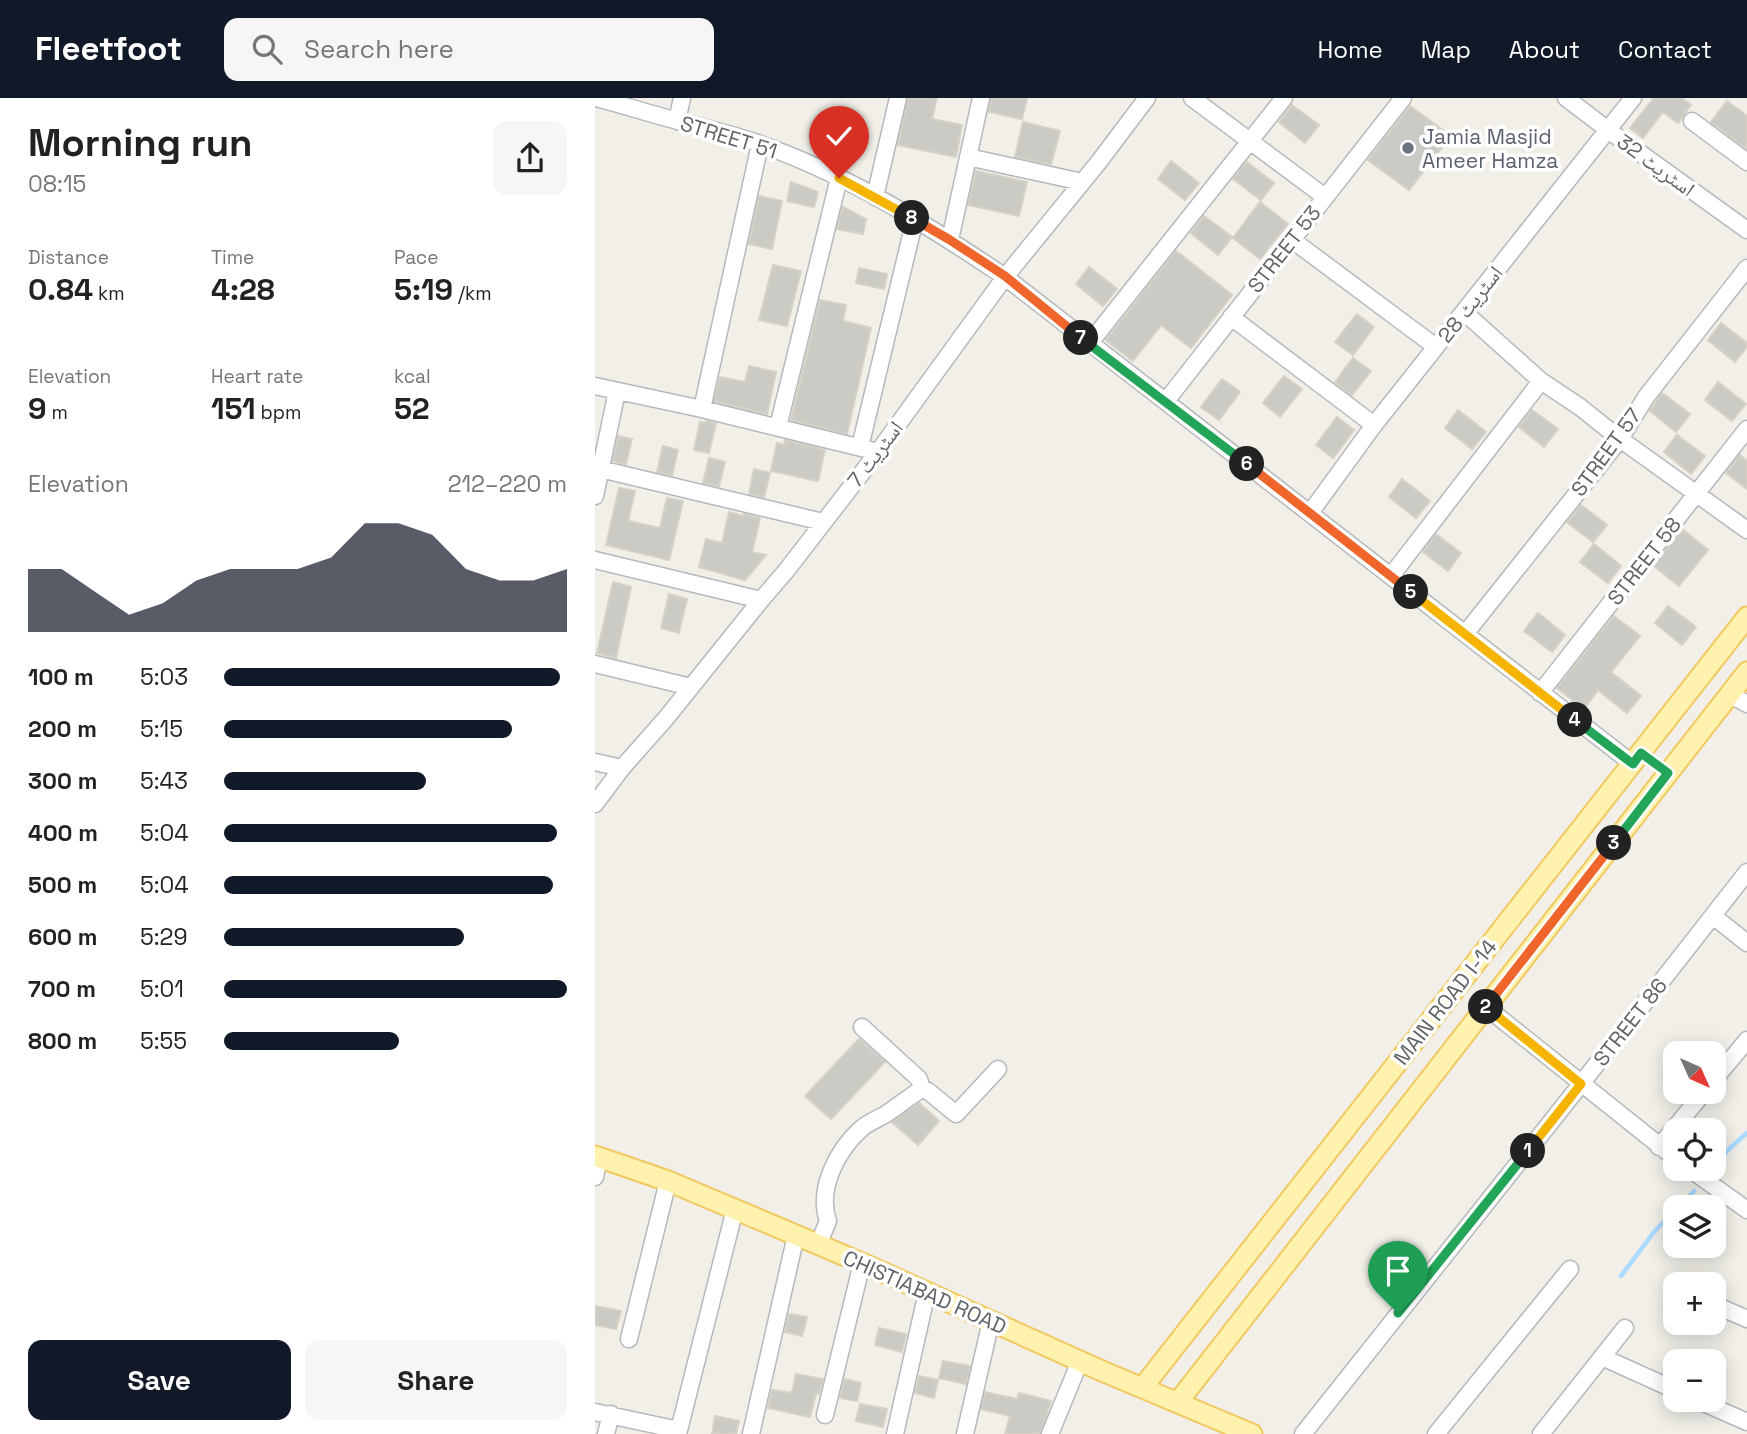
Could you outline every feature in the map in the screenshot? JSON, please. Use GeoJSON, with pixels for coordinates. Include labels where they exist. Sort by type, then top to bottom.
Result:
{"type":"FeatureCollection","features":[{"type":"Feature","properties":{"kind":"main road","name":"MAIN ROAD I-14"},"geometry":{"type":"LineString","coordinates":[[1143,1387],[1747,617]]}},
{"type":"Feature","properties":{"kind":"main road","name":"MAIN ROAD I-14"},"geometry":{"type":"LineString","coordinates":[[1178,1402],[1747,672]]}},
{"type":"Feature","properties":{"kind":"main road"},"geometry":{"type":"LineString","coordinates":[[1637,759],[1668,773]]}},
{"type":"Feature","properties":{"kind":"main road","name":"CHISTIABAD ROAD"},"geometry":{"type":"LineString","coordinates":[[596,1163],[668,1181],[1252,1434]]}},
{"type":"Feature","properties":{"kind":"street"},"geometry":{"type":"LineString","coordinates":[[595,114],[598,98]]}},
{"type":"Feature","properties":{"kind":"street","name":"STREET 51"},"geometry":{"type":"LineString","coordinates":[[598,98],[760,144],[801,160],[875,197],[950,240],[1005,276],[1540,693],[1637,759]]}},
{"type":"Feature","properties":{"kind":"street"},"geometry":{"type":"LineString","coordinates":[[677,121],[683,98]]}},
{"type":"Feature","properties":{"kind":"street"},"geometry":{"type":"LineString","coordinates":[[875,197],[898,98]]}},
{"type":"Feature","properties":{"kind":"street"},"geometry":{"type":"LineString","coordinates":[[950,240],[981,98]]}},
{"type":"Feature","properties":{"kind":"street"},"geometry":{"type":"LineString","coordinates":[[1192,98],[1325,197]]}},
{"type":"Feature","properties":{"kind":"street"},"geometry":{"type":"LineString","coordinates":[[1089,344],[1284,98]]}},
{"type":"Feature","properties":{"kind":"street","name":"STREET 53"},"geometry":{"type":"LineString","coordinates":[[1166,401],[1403,98]]}},
{"type":"Feature","properties":{"kind":"street","name":"اسٹریٹ 32"},"geometry":{"type":"LineString","coordinates":[[1566,98],[1747,229]]}},
{"type":"Feature","properties":{"kind":"street","name":"اسٹریٹ 28"},"geometry":{"type":"LineString","coordinates":[[1310,513],[1374,425],[1633,98]]}},
{"type":"Feature","properties":{"kind":"street","name":"اسٹریٹ 7"},"geometry":{"type":"LineString","coordinates":[[595,804],[786,571],[878,452],[1005,276],[1082,182],[1142,99]]}},
{"type":"Feature","properties":{"kind":"street"},"geometry":{"type":"LineString","coordinates":[[1692,121],[1747,162]]}},
{"type":"Feature","properties":{"kind":"street"},"geometry":{"type":"LineString","coordinates":[[702,409],[760,144]]}},
{"type":"Feature","properties":{"kind":"street"},"geometry":{"type":"LineString","coordinates":[[968,157],[1082,182]]}},
{"type":"Feature","properties":{"kind":"street"},"geometry":{"type":"LineString","coordinates":[[778,428],[839,178]]}},
{"type":"Feature","properties":{"kind":"street"},"geometry":{"type":"LineString","coordinates":[[860,447],[915,219]]}},
{"type":"Feature","properties":{"kind":"street"},"geometry":{"type":"LineString","coordinates":[[1291,239],[1436,347]]}},
{"type":"Feature","properties":{"kind":"street","name":"STREET 57"},"geometry":{"type":"LineString","coordinates":[[1465,634],[1621,439],[1646,397],[1747,268]]}},
{"type":"Feature","properties":{"kind":"street"},"geometry":{"type":"LineString","coordinates":[[1464,312],[1541,382],[1580,407],[1747,530]]}},
{"type":"Feature","properties":{"kind":"street"},"geometry":{"type":"LineString","coordinates":[[1231,317],[1374,425]]}},
{"type":"Feature","properties":{"kind":"street"},"geometry":{"type":"LineString","coordinates":[[1391,576],[1541,382]]}},
{"type":"Feature","properties":{"kind":"street"},"geometry":{"type":"LineString","coordinates":[[595,386],[878,452]]}},
{"type":"Feature","properties":{"kind":"street"},"geometry":{"type":"LineString","coordinates":[[595,496],[617,391]]}},
{"type":"Feature","properties":{"kind":"street","name":"STREET 58"},"geometry":{"type":"LineString","coordinates":[[1540,693],[1747,429]]}},
{"type":"Feature","properties":{"kind":"street"},"geometry":{"type":"LineString","coordinates":[[600,469],[823,522]]}},
{"type":"Feature","properties":{"kind":"street"},"geometry":{"type":"LineString","coordinates":[[595,560],[761,600]]}},
{"type":"Feature","properties":{"kind":"street"},"geometry":{"type":"LineString","coordinates":[[595,664],[691,687]]}},
{"type":"Feature","properties":{"kind":"street"},"geometry":{"type":"LineString","coordinates":[[1730,694],[1747,704]]}},
{"type":"Feature","properties":{"kind":"street"},"geometry":{"type":"LineString","coordinates":[[595,762],[622,768]]}},
{"type":"Feature","properties":{"kind":"street","name":"STREET 86"},"geometry":{"type":"LineString","coordinates":[[1303,1434],[1747,872]]}},
{"type":"Feature","properties":{"kind":"street"},"geometry":{"type":"LineString","coordinates":[[1713,916],[1747,943]]}},
{"type":"Feature","properties":{"kind":"street"},"geometry":{"type":"LineString","coordinates":[[1486,1007],[1663,1150]]}},
{"type":"Feature","properties":{"kind":"street"},"geometry":{"type":"LineString","coordinates":[[862,1027],[919,1079],[922,1089]]}},
{"type":"Feature","properties":{"kind":"street"},"geometry":{"type":"LineString","coordinates":[[1726,1065],[1747,1040]]}},
{"type":"Feature","properties":{"kind":"street"},"geometry":{"type":"LineString","coordinates":[[818,1245],[828,1221],[824,1209],[828,1177],[843,1148],[863,1127],[922,1089],[956,1114],[998,1069]]}},
{"type":"Feature","properties":{"kind":"street"},"geometry":{"type":"LineString","coordinates":[[1659,1147],[1694,1104]]}},
{"type":"Feature","properties":{"kind":"street"},"geometry":{"type":"LineString","coordinates":[[629,1339],[668,1181]]}},
{"type":"Feature","properties":{"kind":"street"},"geometry":{"type":"LineString","coordinates":[[1707,1181],[1747,1210]]}},
{"type":"Feature","properties":{"kind":"street"},"geometry":{"type":"LineString","coordinates":[[606,1434],[603,1413],[679,1432],[735,1209]]}},
{"type":"Feature","properties":{"kind":"street"},"geometry":{"type":"LineString","coordinates":[[751,1434],[796,1235]]}},
{"type":"Feature","properties":{"kind":"street"},"geometry":{"type":"LineString","coordinates":[[825,1415],[862,1263]]}},
{"type":"Feature","properties":{"kind":"street"},"geometry":{"type":"LineString","coordinates":[[1436,1434],[1570,1269]]}},
{"type":"Feature","properties":{"kind":"street"},"geometry":{"type":"LineString","coordinates":[[895,1434],[926,1292]]}},
{"type":"Feature","properties":{"kind":"street"},"geometry":{"type":"LineString","coordinates":[[1726,1310],[1747,1319]]}},
{"type":"Feature","properties":{"kind":"street"},"geometry":{"type":"LineString","coordinates":[[965,1434],[991,1321]]}},
{"type":"Feature","properties":{"kind":"street"},"geometry":{"type":"LineString","coordinates":[[1544,1433],[1625,1328]]}},
{"type":"Feature","properties":{"kind":"street"},"geometry":{"type":"LineString","coordinates":[[1602,1357],[1663,1385]]}},
{"type":"Feature","properties":{"kind":"street"},"geometry":{"type":"LineString","coordinates":[[1050,1434],[1080,1361]]}},
{"type":"Feature","properties":{"kind":"street"},"geometry":{"type":"LineString","coordinates":[[1724,1412],[1747,1422]]}},
{"type":"Feature","properties":{"kind":"building"},"geometry":{"type":"Polygon","coordinates":[[[908,98],[937,98],[932,119],[962,125],[956,157],[898,145],[908,98]]]}},
{"type":"Feature","properties":{"kind":"building"},"geometry":{"type":"Polygon","coordinates":[[[991,98],[1027,98],[1022,119],[989,112],[991,98]]]}},
{"type":"Feature","properties":{"kind":"building"},"geometry":{"type":"Polygon","coordinates":[[[1654,98],[1681,98],[1691,105],[1678,123],[1663,112],[1643,138],[1630,128],[1654,98]]]}},
{"type":"Feature","properties":{"kind":"building"},"geometry":{"type":"Polygon","coordinates":[[[1727,101],[1747,116],[1747,149],[1711,122],[1727,101]]]}},
{"type":"Feature","properties":{"kind":"building"},"geometry":{"type":"Polygon","coordinates":[[[1292,105],[1319,125],[1305,143],[1279,122],[1292,105]]]}},
{"type":"Feature","properties":{"kind":"building","name":"Jamia Masjid Ameer Hamza"},"geometry":{"type":"Polygon","coordinates":[[[1410,106],[1451,136],[1409,190],[1368,160],[1410,106]]]}},
{"type":"Feature","properties":{"kind":"building"},"geometry":{"type":"Polygon","coordinates":[[[1023,122],[1060,131],[1051,164],[1015,157],[1023,122]]]}},
{"type":"Feature","properties":{"kind":"building"},"geometry":{"type":"Polygon","coordinates":[[[1171,161],[1199,183],[1185,200],[1158,179],[1171,161]]]}},
{"type":"Feature","properties":{"kind":"building"},"geometry":{"type":"Polygon","coordinates":[[[1247,162],[1274,183],[1261,200],[1233,179],[1247,162]]]}},
{"type":"Feature","properties":{"kind":"building"},"geometry":{"type":"Polygon","coordinates":[[[976,171],[1027,182],[1019,216],[968,205],[976,171]]]}},
{"type":"Feature","properties":{"kind":"building"},"geometry":{"type":"Polygon","coordinates":[[[791,182],[818,192],[814,207],[787,201],[791,182]]]}},
{"type":"Feature","properties":{"kind":"building"},"geometry":{"type":"Polygon","coordinates":[[[759,196],[782,201],[772,249],[749,244],[759,196]]]}},
{"type":"Feature","properties":{"kind":"building"},"geometry":{"type":"Polygon","coordinates":[[[1260,202],[1288,224],[1260,259],[1233,238],[1260,202]]]}},
{"type":"Feature","properties":{"kind":"building"},"geometry":{"type":"Polygon","coordinates":[[[843,207],[866,219],[863,234],[837,229],[843,207]]]}},
{"type":"Feature","properties":{"kind":"building"},"geometry":{"type":"Polygon","coordinates":[[[1204,216],[1232,237],[1218,255],[1191,233],[1204,216]]]}},
{"type":"Feature","properties":{"kind":"building"},"geometry":{"type":"Polygon","coordinates":[[[1176,251],[1232,295],[1191,348],[1161,325],[1133,361],[1106,340],[1176,251]]]}},
{"type":"Feature","properties":{"kind":"building"},"geometry":{"type":"Polygon","coordinates":[[[773,265],[801,271],[787,326],[759,320],[773,265]]]}},
{"type":"Feature","properties":{"kind":"building"},"geometry":{"type":"Polygon","coordinates":[[[1089,267],[1117,289],[1103,306],[1076,284],[1089,267]]]}},
{"type":"Feature","properties":{"kind":"building"},"geometry":{"type":"Polygon","coordinates":[[[859,268],[887,274],[884,289],[856,283],[859,268]]]}},
{"type":"Feature","properties":{"kind":"building"},"geometry":{"type":"Polygon","coordinates":[[[820,300],[846,305],[843,321],[871,328],[847,434],[791,420],[820,300]]]}},
{"type":"Feature","properties":{"kind":"building"},"geometry":{"type":"Polygon","coordinates":[[[1357,314],[1374,327],[1353,355],[1335,342],[1357,314]]]}},
{"type":"Feature","properties":{"kind":"building"},"geometry":{"type":"Polygon","coordinates":[[[1721,323],[1747,343],[1747,347],[1735,362],[1708,340],[1721,323]]]}},
{"type":"Feature","properties":{"kind":"building"},"geometry":{"type":"Polygon","coordinates":[[[1353,358],[1371,371],[1352,395],[1335,382],[1353,358]]]}},
{"type":"Feature","properties":{"kind":"building"},"geometry":{"type":"Polygon","coordinates":[[[749,366],[776,372],[767,414],[714,401],[720,377],[745,382],[749,366]]]}},
{"type":"Feature","properties":{"kind":"building"},"geometry":{"type":"Polygon","coordinates":[[[1284,376],[1302,389],[1280,417],[1263,403],[1284,376]]]}},
{"type":"Feature","properties":{"kind":"building"},"geometry":{"type":"Polygon","coordinates":[[[1222,379],[1240,392],[1219,420],[1201,407],[1222,379]]]}},
{"type":"Feature","properties":{"kind":"building"},"geometry":{"type":"Polygon","coordinates":[[[1718,382],[1746,404],[1732,421],[1705,400],[1718,382]]]}},
{"type":"Feature","properties":{"kind":"building"},"geometry":{"type":"Polygon","coordinates":[[[1662,393],[1690,414],[1676,432],[1650,411],[1662,393]]]}},
{"type":"Feature","properties":{"kind":"building"},"geometry":{"type":"Polygon","coordinates":[[[1458,410],[1486,432],[1472,449],[1445,428],[1458,410]]]}},
{"type":"Feature","properties":{"kind":"building"},"geometry":{"type":"Polygon","coordinates":[[[1532,410],[1558,429],[1544,447],[1519,427],[1532,410]]]}},
{"type":"Feature","properties":{"kind":"building"},"geometry":{"type":"Polygon","coordinates":[[[1337,417],[1354,430],[1333,458],[1316,445],[1337,417]]]}},
{"type":"Feature","properties":{"kind":"building"},"geometry":{"type":"Polygon","coordinates":[[[700,422],[716,423],[709,453],[694,450],[700,422]]]}},
{"type":"Feature","properties":{"kind":"building"},"geometry":{"type":"Polygon","coordinates":[[[1677,435],[1705,456],[1691,474],[1664,452],[1677,435]]]}},
{"type":"Feature","properties":{"kind":"building"},"geometry":{"type":"Polygon","coordinates":[[[618,436],[632,439],[626,464],[613,461],[618,436]]]}},
{"type":"Feature","properties":{"kind":"building"},"geometry":{"type":"Polygon","coordinates":[[[785,440],[825,450],[818,481],[771,471],[777,443],[784,445],[785,440]]]}},
{"type":"Feature","properties":{"kind":"building"},"geometry":{"type":"Polygon","coordinates":[[[663,446],[678,450],[672,475],[657,472],[663,446]]]}},
{"type":"Feature","properties":{"kind":"building"},"geometry":{"type":"Polygon","coordinates":[[[1740,455],[1747,461],[1747,489],[1726,473],[1740,455]]]}},
{"type":"Feature","properties":{"kind":"building"},"geometry":{"type":"Polygon","coordinates":[[[709,458],[725,462],[719,486],[703,483],[709,458]]]}},
{"type":"Feature","properties":{"kind":"building"},"geometry":{"type":"Polygon","coordinates":[[[754,469],[770,473],[764,497],[749,494],[754,469]]]}},
{"type":"Feature","properties":{"kind":"building"},"geometry":{"type":"Polygon","coordinates":[[[1402,479],[1430,501],[1416,518],[1389,497],[1402,479]]]}},
{"type":"Feature","properties":{"kind":"building"},"geometry":{"type":"Polygon","coordinates":[[[619,488],[635,491],[628,521],[660,528],[667,498],[683,501],[669,560],[606,545],[619,488]]]}},
{"type":"Feature","properties":{"kind":"building"},"geometry":{"type":"Polygon","coordinates":[[[1581,505],[1607,525],[1593,542],[1567,522],[1581,505]]]}},
{"type":"Feature","properties":{"kind":"building"},"geometry":{"type":"Polygon","coordinates":[[[729,512],[760,519],[752,552],[766,555],[745,580],[699,567],[706,539],[722,543],[729,512]]]}},
{"type":"Feature","properties":{"kind":"building"},"geometry":{"type":"Polygon","coordinates":[[[1682,529],[1708,550],[1679,586],[1653,565],[1682,529]]]}},
{"type":"Feature","properties":{"kind":"building"},"geometry":{"type":"Polygon","coordinates":[[[1436,534],[1461,553],[1448,571],[1423,552],[1436,534]]]}},
{"type":"Feature","properties":{"kind":"building"},"geometry":{"type":"Polygon","coordinates":[[[1594,544],[1621,566],[1608,583],[1580,562],[1594,544]]]}},
{"type":"Feature","properties":{"kind":"building"},"geometry":{"type":"Polygon","coordinates":[[[613,582],[631,587],[616,658],[597,653],[613,582]]]}},
{"type":"Feature","properties":{"kind":"building"},"geometry":{"type":"Polygon","coordinates":[[[669,594],[687,599],[679,633],[661,628],[669,594]]]}},
{"type":"Feature","properties":{"kind":"building"},"geometry":{"type":"Polygon","coordinates":[[[1668,606],[1696,627],[1682,645],[1655,623],[1668,606]]]}},
{"type":"Feature","properties":{"kind":"building"},"geometry":{"type":"Polygon","coordinates":[[[1538,613],[1565,635],[1552,652],[1524,631],[1538,613]]]}},
{"type":"Feature","properties":{"kind":"building"},"geometry":{"type":"Polygon","coordinates":[[[1614,616],[1640,636],[1611,672],[1641,696],[1627,713],[1598,690],[1584,709],[1557,688],[1614,616]]]}},
{"type":"Feature","properties":{"kind":"building"},"geometry":{"type":"Polygon","coordinates":[[[859,1039],[885,1062],[831,1119],[805,1096],[859,1039]]]}},
{"type":"Feature","properties":{"kind":"building"},"geometry":{"type":"Polygon","coordinates":[[[919,1103],[939,1121],[918,1145],[892,1122],[919,1103]]]}},
{"type":"Feature","properties":{"kind":"building"},"geometry":{"type":"Polygon","coordinates":[[[595,1306],[621,1311],[616,1329],[595,1325],[595,1306]]]}},
{"type":"Feature","properties":{"kind":"building"},"geometry":{"type":"Polygon","coordinates":[[[789,1314],[807,1317],[802,1336],[785,1332],[789,1314]]]}},
{"type":"Feature","properties":{"kind":"building"},"geometry":{"type":"Polygon","coordinates":[[[879,1328],[906,1334],[902,1352],[875,1345],[879,1328]]]}},
{"type":"Feature","properties":{"kind":"building"},"geometry":{"type":"Polygon","coordinates":[[[943,1361],[970,1366],[966,1384],[939,1378],[943,1361]]]}},
{"type":"Feature","properties":{"kind":"building"},"geometry":{"type":"Polygon","coordinates":[[[796,1374],[823,1379],[810,1417],[768,1408],[772,1390],[792,1393],[796,1374]]]}},
{"type":"Feature","properties":{"kind":"building"},"geometry":{"type":"Polygon","coordinates":[[[919,1376],[938,1380],[934,1398],[915,1393],[919,1376]]]}},
{"type":"Feature","properties":{"kind":"building"},"geometry":{"type":"Polygon","coordinates":[[[844,1379],[861,1383],[857,1401],[840,1398],[844,1379]]]}},
{"type":"Feature","properties":{"kind":"building"},"geometry":{"type":"Polygon","coordinates":[[[985,1392],[1017,1399],[1019,1393],[1051,1401],[1040,1434],[1005,1434],[1010,1416],[981,1409],[985,1392]]]}},
{"type":"Feature","properties":{"kind":"building"},"geometry":{"type":"Polygon","coordinates":[[[860,1404],[887,1409],[883,1427],[856,1421],[860,1404]]]}},
{"type":"Feature","properties":{"kind":"building"},"geometry":{"type":"Polygon","coordinates":[[[715,1416],[739,1421],[736,1434],[712,1434],[715,1416]]]}},
{"type":"Feature","properties":{"kind":"waterway"},"geometry":{"type":"LineString","coordinates":[[1726,1152],[1747,1133]]}},
{"type":"Feature","properties":{"kind":"waterway"},"geometry":{"type":"LineString","coordinates":[[1690,1195],[1694,1191]]}},
{"type":"Feature","properties":{"kind":"waterway"},"geometry":{"type":"LineString","coordinates":[[1621,1276],[1663,1223]]}},
{"type":"Feature","properties":{"kind":"place","name":"Jamia Masjid Ameer Hamza"},"geometry":{"type":"Point","coordinates":[1408,148]}},
{"type":"Feature","properties":{"kind":"route"},"geometry":{"type":"LineString","coordinates":[[839,178],[950,240],[1005,276],[1089,344],[1633,764],[1641,753],[1668,773],[1486,1007],[1581,1084],[1398,1313]]}}]}
